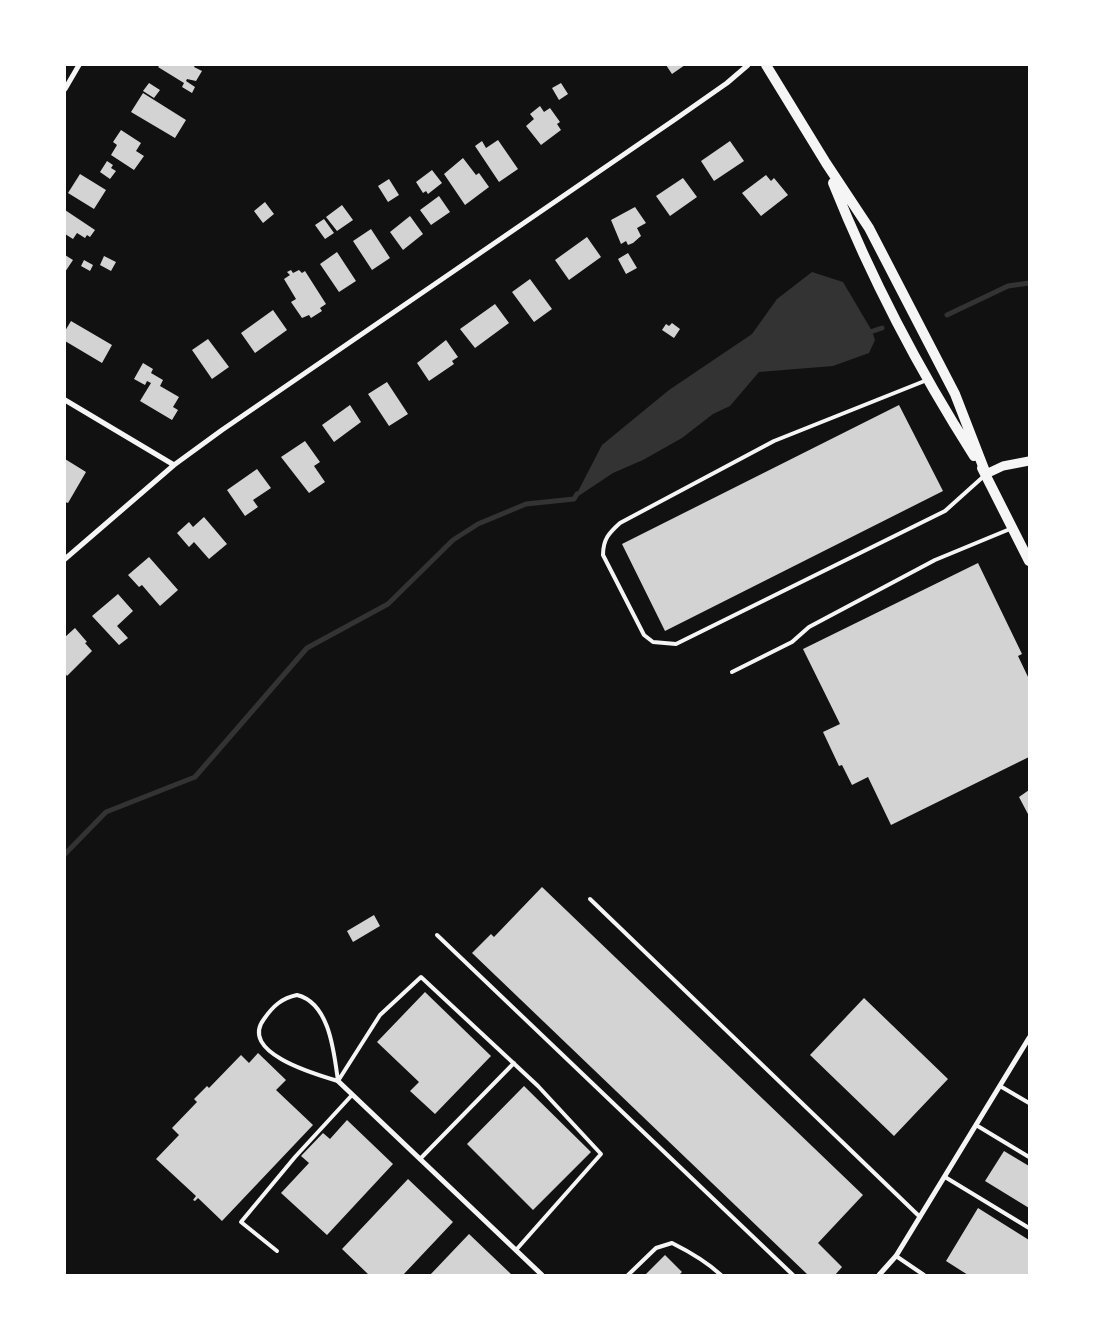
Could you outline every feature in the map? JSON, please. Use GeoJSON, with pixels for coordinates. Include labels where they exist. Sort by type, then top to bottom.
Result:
{"type":"FeatureCollection","features":[{"type":"Feature","properties":{"kind":"main road"},"geometry":{"type":"LineString","coordinates":[[766,65],[826,163],[869,228],[955,394],[986,474],[1012,528],[1026,546],[1029,561]]}},
{"type":"Feature","properties":{"kind":"main road"},"geometry":{"type":"LineString","coordinates":[[826,163],[855,237],[939,402],[986,474]]}},
{"type":"Feature","properties":{"kind":"street"},"geometry":{"type":"LineString","coordinates":[[65,88],[79,65]]}},
{"type":"Feature","properties":{"kind":"street"},"geometry":{"type":"LineString","coordinates":[[65,559],[174,465],[230,424],[728,83],[748,65]]}},
{"type":"Feature","properties":{"kind":"street"},"geometry":{"type":"LineString","coordinates":[[65,400],[174,465]]}},
{"type":"Feature","properties":{"kind":"street"},"geometry":{"type":"LineString","coordinates":[[986,474],[1003,466],[1029,461]]}},
{"type":"Feature","properties":{"kind":"street"},"geometry":{"type":"LineString","coordinates":[[879,1275],[896,1256],[1029,1038]]}},
{"type":"Feature","properties":{"kind":"street"},"geometry":{"type":"LineString","coordinates":[[338,1081],[542,1275]]}},
{"type":"Feature","properties":{"kind":"lane"},"geometry":{"type":"LineString","coordinates":[[928,380],[774,441],[620,523],[603,542],[603,555],[644,635],[653,642],[676,644],[945,511],[986,474]]}},
{"type":"Feature","properties":{"kind":"lane"},"geometry":{"type":"LineString","coordinates":[[732,672],[792,642],[809,627],[935,560],[1012,528]]}},
{"type":"Feature","properties":{"kind":"lane"},"geometry":{"type":"LineString","coordinates":[[590,899],[920,1217]]}},
{"type":"Feature","properties":{"kind":"lane"},"geometry":{"type":"LineString","coordinates":[[437,936],[793,1275]]}},
{"type":"Feature","properties":{"kind":"lane"},"geometry":{"type":"LineString","coordinates":[[338,1081],[380,1015],[421,977],[514,1063],[601,1154],[516,1250]]}},
{"type":"Feature","properties":{"kind":"lane"},"geometry":{"type":"LineString","coordinates":[[297,995],[307,997],[316,1006],[330,1035],[338,1081],[288,1064],[265,1047],[260,1033],[261,1023],[273,1007],[286,997],[297,995]]}},
{"type":"Feature","properties":{"kind":"lane"},"geometry":{"type":"LineString","coordinates":[[420,1159],[514,1063]]}},
{"type":"Feature","properties":{"kind":"lane"},"geometry":{"type":"LineString","coordinates":[[1000,1086],[1029,1103]]}},
{"type":"Feature","properties":{"kind":"lane"},"geometry":{"type":"LineString","coordinates":[[277,1251],[241,1222],[295,1157],[352,1095]]}},
{"type":"Feature","properties":{"kind":"lane"},"geometry":{"type":"LineString","coordinates":[[976,1125],[1029,1157]]}},
{"type":"Feature","properties":{"kind":"lane"},"geometry":{"type":"LineString","coordinates":[[945,1176],[1029,1228]]}},
{"type":"Feature","properties":{"kind":"lane"},"geometry":{"type":"LineString","coordinates":[[628,1275],[656,1248],[672,1243],[710,1265],[721,1275]]}},
{"type":"Feature","properties":{"kind":"lane"},"geometry":{"type":"LineString","coordinates":[[896,1256],[924,1275]]}},
{"type":"Feature","properties":{"kind":"shaded area"},"geometry":{"type":"Polygon","coordinates":[[[812,272],[843,282],[872,331],[875,340],[869,353],[833,366],[759,372],[730,406],[713,414],[682,438],[643,460],[613,473],[574,499],[602,445],[669,390],[752,334],[777,299],[812,272]]]}},
{"type":"Feature","properties":{"kind":"building"},"geometry":{"type":"Polygon","coordinates":[[[160,65],[195,65],[194,67],[202,71],[196,81],[187,79],[186,81],[195,87],[192,93],[182,87],[184,83],[158,67],[160,65]]]}},
{"type":"Feature","properties":{"kind":"building"},"geometry":{"type":"Polygon","coordinates":[[[666,65],[685,65],[672,74],[666,65]]]}},
{"type":"Feature","properties":{"kind":"building"},"geometry":{"type":"Polygon","coordinates":[[[149,83],[160,90],[154,98],[143,91],[149,83]]]}},
{"type":"Feature","properties":{"kind":"building"},"geometry":{"type":"Polygon","coordinates":[[[561,83],[568,94],[559,100],[552,88],[561,83]]]}},
{"type":"Feature","properties":{"kind":"building"},"geometry":{"type":"Polygon","coordinates":[[[143,93],[186,120],[175,138],[131,112],[143,93]]]}},
{"type":"Feature","properties":{"kind":"building"},"geometry":{"type":"Polygon","coordinates":[[[540,106],[544,112],[550,108],[560,122],[557,124],[561,130],[541,145],[526,126],[534,119],[530,114],[540,106]]]}},
{"type":"Feature","properties":{"kind":"building"},"geometry":{"type":"Polygon","coordinates":[[[121,130],[141,143],[136,151],[144,156],[134,170],[111,155],[117,145],[113,142],[121,130]]]}},
{"type":"Feature","properties":{"kind":"building"},"geometry":{"type":"Polygon","coordinates":[[[498,140],[518,169],[499,182],[475,146],[482,141],[486,148],[498,140]]]}},
{"type":"Feature","properties":{"kind":"building"},"geometry":{"type":"Polygon","coordinates":[[[730,141],[744,161],[714,181],[701,161],[730,141]]]}},
{"type":"Feature","properties":{"kind":"building"},"geometry":{"type":"Polygon","coordinates":[[[463,158],[476,175],[479,173],[489,187],[465,205],[444,174],[463,158]]]}},
{"type":"Feature","properties":{"kind":"building"},"geometry":{"type":"Polygon","coordinates":[[[107,161],[113,165],[111,168],[116,171],[110,179],[100,172],[107,161]]]}},
{"type":"Feature","properties":{"kind":"building"},"geometry":{"type":"Polygon","coordinates":[[[432,170],[442,183],[428,194],[426,191],[423,193],[416,182],[432,170]]]}},
{"type":"Feature","properties":{"kind":"building"},"geometry":{"type":"Polygon","coordinates":[[[80,174],[106,190],[94,209],[68,193],[80,174]]]}},
{"type":"Feature","properties":{"kind":"building"},"geometry":{"type":"Polygon","coordinates":[[[766,175],[771,181],[774,178],[788,195],[761,216],[742,193],[766,175]]]}},
{"type":"Feature","properties":{"kind":"building"},"geometry":{"type":"Polygon","coordinates":[[[683,178],[697,197],[670,216],[656,196],[683,178]]]}},
{"type":"Feature","properties":{"kind":"building"},"geometry":{"type":"Polygon","coordinates":[[[389,179],[399,195],[388,202],[378,186],[389,179]]]}},
{"type":"Feature","properties":{"kind":"building"},"geometry":{"type":"Polygon","coordinates":[[[439,196],[450,212],[431,225],[420,210],[439,196]]]}},
{"type":"Feature","properties":{"kind":"building"},"geometry":{"type":"Polygon","coordinates":[[[265,202],[274,214],[263,223],[254,211],[265,202]]]}},
{"type":"Feature","properties":{"kind":"building"},"geometry":{"type":"Polygon","coordinates":[[[342,205],[353,220],[337,231],[326,217],[342,205]]]}},
{"type":"Feature","properties":{"kind":"building"},"geometry":{"type":"Polygon","coordinates":[[[635,207],[646,223],[637,228],[641,236],[633,243],[628,245],[626,241],[621,244],[611,220],[635,207]]]}},
{"type":"Feature","properties":{"kind":"building"},"geometry":{"type":"Polygon","coordinates":[[[65,210],[95,230],[90,237],[87,235],[85,238],[77,233],[73,239],[65,234],[65,210]]]}},
{"type":"Feature","properties":{"kind":"building"},"geometry":{"type":"Polygon","coordinates":[[[410,216],[423,234],[403,250],[390,232],[410,216]]]}},
{"type":"Feature","properties":{"kind":"building"},"geometry":{"type":"Polygon","coordinates":[[[324,219],[334,233],[325,239],[315,225],[324,219]]]}},
{"type":"Feature","properties":{"kind":"building"},"geometry":{"type":"Polygon","coordinates":[[[371,229],[390,258],[372,270],[353,241],[371,229]]]}},
{"type":"Feature","properties":{"kind":"building"},"geometry":{"type":"Polygon","coordinates":[[[587,237],[601,257],[569,280],[555,260],[587,237]]]}},
{"type":"Feature","properties":{"kind":"building"},"geometry":{"type":"Polygon","coordinates":[[[337,252],[356,281],[339,292],[320,264],[337,252]]]}},
{"type":"Feature","properties":{"kind":"building"},"geometry":{"type":"Polygon","coordinates":[[[628,253],[637,268],[626,274],[618,259],[628,253]]]}},
{"type":"Feature","properties":{"kind":"building"},"geometry":{"type":"Polygon","coordinates":[[[65,255],[73,260],[65,272],[65,255]]]}},
{"type":"Feature","properties":{"kind":"building"},"geometry":{"type":"Polygon","coordinates":[[[104,256],[116,262],[111,271],[100,265],[104,256]]]}},
{"type":"Feature","properties":{"kind":"building"},"geometry":{"type":"Polygon","coordinates":[[[84,260],[93,265],[90,271],[81,266],[84,260]]]}},
{"type":"Feature","properties":{"kind":"building"},"geometry":{"type":"Polygon","coordinates":[[[291,270],[293,273],[299,270],[302,273],[305,271],[326,304],[320,308],[322,311],[311,318],[309,315],[302,318],[291,302],[296,299],[284,279],[290,275],[287,272],[291,270]]]}},
{"type":"Feature","properties":{"kind":"building"},"geometry":{"type":"Polygon","coordinates":[[[530,279],[552,309],[534,322],[512,292],[530,279]]]}},
{"type":"Feature","properties":{"kind":"building"},"geometry":{"type":"Polygon","coordinates":[[[495,304],[509,323],[475,348],[460,329],[495,304]]]}},
{"type":"Feature","properties":{"kind":"building"},"geometry":{"type":"Polygon","coordinates":[[[273,310],[287,330],[255,353],[241,333],[273,310]]]}},
{"type":"Feature","properties":{"kind":"building"},"geometry":{"type":"Polygon","coordinates":[[[71,321],[112,345],[102,363],[65,341],[65,331],[71,321]]]}},
{"type":"Feature","properties":{"kind":"building"},"geometry":{"type":"Polygon","coordinates":[[[672,323],[680,329],[674,338],[662,330],[666,324],[669,326],[672,323]]]}},
{"type":"Feature","properties":{"kind":"building"},"geometry":{"type":"Polygon","coordinates":[[[208,339],[229,367],[212,379],[192,350],[208,339]]]}},
{"type":"Feature","properties":{"kind":"building"},"geometry":{"type":"Polygon","coordinates":[[[446,340],[458,357],[452,361],[454,364],[429,381],[417,363],[446,340]]]}},
{"type":"Feature","properties":{"kind":"building"},"geometry":{"type":"Polygon","coordinates":[[[143,363],[153,369],[151,373],[163,380],[160,386],[179,397],[173,407],[178,410],[172,420],[140,401],[151,383],[147,381],[145,385],[134,379],[143,363]]]}},
{"type":"Feature","properties":{"kind":"building"},"geometry":{"type":"Polygon","coordinates":[[[387,382],[408,414],[389,426],[368,394],[387,382]]]}},
{"type":"Feature","properties":{"kind":"building"},"geometry":{"type":"Polygon","coordinates":[[[350,405],[361,422],[334,442],[322,425],[350,405]]]}},
{"type":"Feature","properties":{"kind":"building"},"geometry":{"type":"Polygon","coordinates":[[[899,405],[943,491],[665,631],[622,544],[899,405]]]}},
{"type":"Feature","properties":{"kind":"building"},"geometry":{"type":"Polygon","coordinates":[[[305,441],[320,462],[314,466],[325,482],[309,493],[281,457],[305,441]]]}},
{"type":"Feature","properties":{"kind":"building"},"geometry":{"type":"Polygon","coordinates":[[[65,459],[86,472],[68,503],[65,502],[65,459]]]}},
{"type":"Feature","properties":{"kind":"building"},"geometry":{"type":"Polygon","coordinates":[[[257,469],[271,488],[253,500],[258,507],[245,516],[227,490],[257,469]]]}},
{"type":"Feature","properties":{"kind":"building"},"geometry":{"type":"Polygon","coordinates":[[[204,517],[227,544],[209,559],[194,542],[189,547],[177,533],[189,522],[193,527],[204,517]]]}},
{"type":"Feature","properties":{"kind":"building"},"geometry":{"type":"Polygon","coordinates":[[[149,557],[178,590],[160,606],[142,585],[139,587],[128,575],[149,557]]]}},
{"type":"Feature","properties":{"kind":"building"},"geometry":{"type":"Polygon","coordinates":[[[978,563],[1022,654],[1018,656],[1029,679],[1029,757],[891,825],[868,777],[852,785],[842,765],[839,766],[823,732],[840,724],[803,649],[978,563]]]}},
{"type":"Feature","properties":{"kind":"building"},"geometry":{"type":"Polygon","coordinates":[[[118,594],[133,611],[117,626],[128,638],[119,645],[92,616],[118,594]]]}},
{"type":"Feature","properties":{"kind":"building"},"geometry":{"type":"Polygon","coordinates":[[[75,628],[92,651],[67,676],[65,673],[65,637],[75,628]]]}},
{"type":"Feature","properties":{"kind":"building"},"geometry":{"type":"Polygon","coordinates":[[[1029,790],[1029,816],[1019,797],[1029,790]]]}},
{"type":"Feature","properties":{"kind":"building"},"geometry":{"type":"Polygon","coordinates":[[[542,887],[863,1195],[818,1243],[842,1267],[835,1275],[808,1275],[472,953],[491,934],[494,937],[542,887]]]}},
{"type":"Feature","properties":{"kind":"building"},"geometry":{"type":"Polygon","coordinates":[[[374,915],[380,926],[353,942],[347,931],[374,915]]]}},
{"type":"Feature","properties":{"kind":"building"},"geometry":{"type":"Polygon","coordinates":[[[425,992],[491,1056],[435,1114],[410,1091],[419,1082],[377,1042],[425,992]]]}},
{"type":"Feature","properties":{"kind":"building"},"geometry":{"type":"Polygon","coordinates":[[[864,998],[948,1079],[894,1136],[810,1055],[864,998]]]}},
{"type":"Feature","properties":{"kind":"building"},"geometry":{"type":"Polygon","coordinates":[[[258,1053],[286,1080],[276,1090],[313,1125],[222,1221],[198,1198],[195,1201],[193,1200],[196,1196],[156,1159],[179,1135],[172,1128],[197,1102],[194,1099],[207,1086],[209,1088],[241,1055],[249,1063],[258,1053]]]}},
{"type":"Feature","properties":{"kind":"building"},"geometry":{"type":"Polygon","coordinates":[[[524,1086],[591,1152],[533,1210],[467,1144],[524,1086]]]}},
{"type":"Feature","properties":{"kind":"building"},"geometry":{"type":"Polygon","coordinates":[[[347,1120],[393,1164],[327,1235],[281,1193],[309,1163],[301,1156],[323,1133],[330,1139],[347,1120]]]}},
{"type":"Feature","properties":{"kind":"building"},"geometry":{"type":"Polygon","coordinates":[[[1004,1151],[1029,1166],[1029,1208],[985,1181],[1004,1151]]]}},
{"type":"Feature","properties":{"kind":"building"},"geometry":{"type":"Polygon","coordinates":[[[408,1179],[453,1222],[403,1275],[369,1275],[342,1249],[408,1179]]]}},
{"type":"Feature","properties":{"kind":"building"},"geometry":{"type":"Polygon","coordinates":[[[978,1208],[1029,1240],[1029,1275],[968,1275],[946,1261],[978,1208]]]}},
{"type":"Feature","properties":{"kind":"building"},"geometry":{"type":"Polygon","coordinates":[[[469,1234],[512,1275],[430,1275],[469,1234]]]}},
{"type":"Feature","properties":{"kind":"building"},"geometry":{"type":"Polygon","coordinates":[[[665,1255],[682,1272],[679,1275],[645,1275],[665,1255]]]}},
{"type":"Feature","properties":{"kind":"waterway"},"geometry":{"type":"LineString","coordinates":[[947,315],[1008,286],[1029,283]]}},
{"type":"Feature","properties":{"kind":"waterway"},"geometry":{"type":"LineString","coordinates":[[867,333],[882,328]]}},
{"type":"Feature","properties":{"kind":"waterway"},"geometry":{"type":"LineString","coordinates":[[65,854],[106,812],[195,777],[307,648],[388,604],[453,540],[478,524],[526,504],[574,499],[577,494]]}}]}
